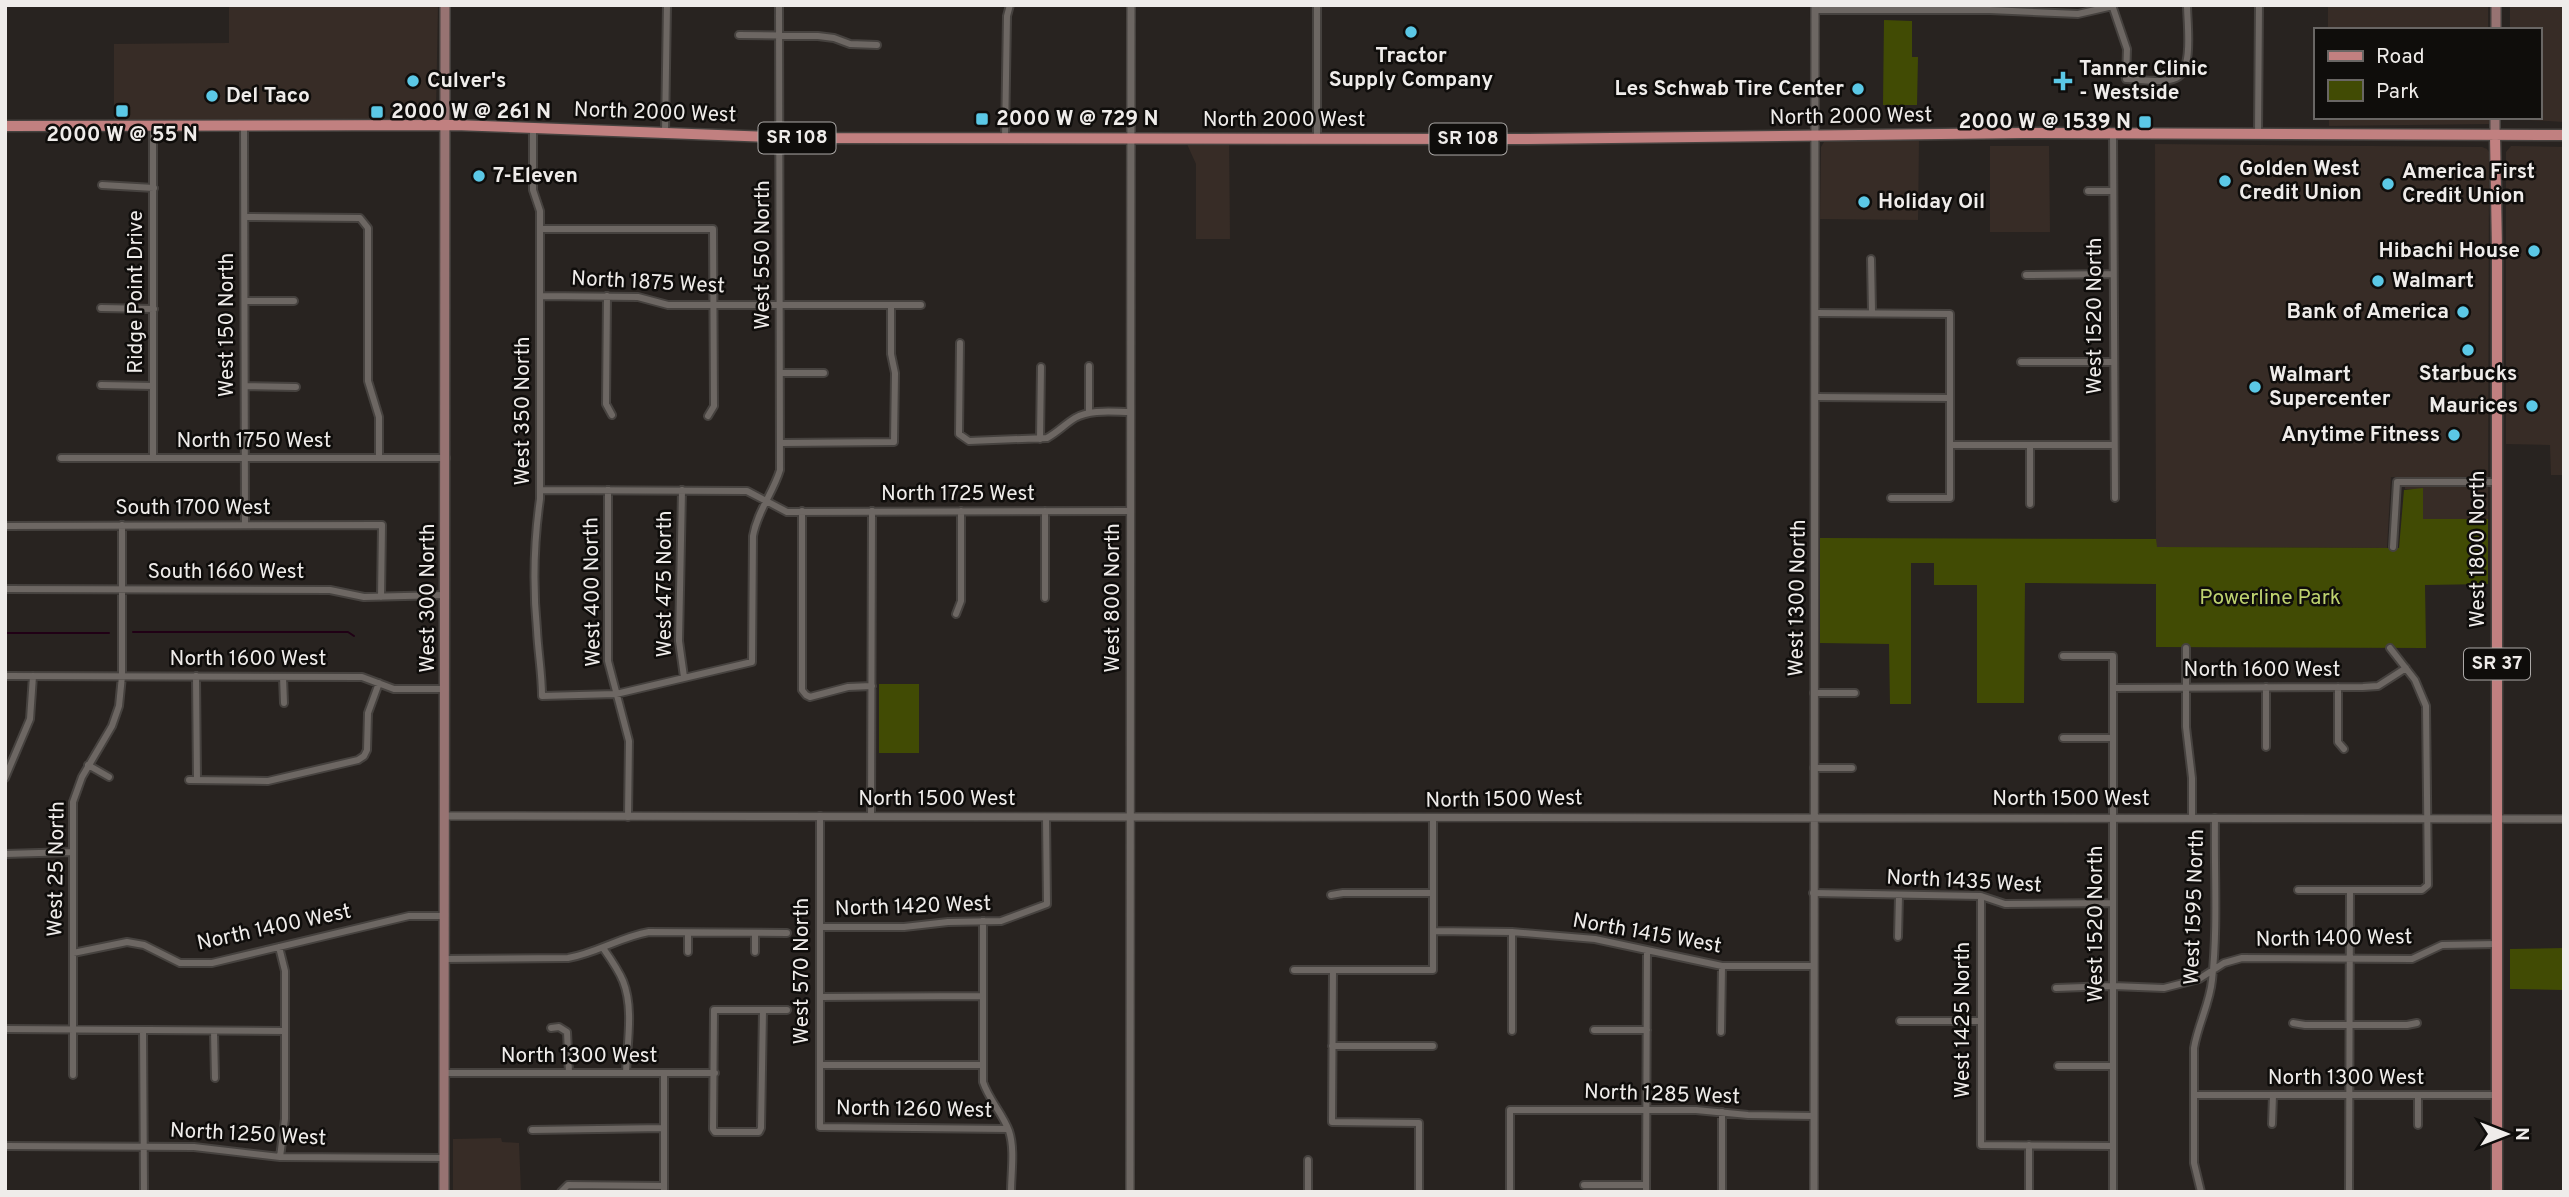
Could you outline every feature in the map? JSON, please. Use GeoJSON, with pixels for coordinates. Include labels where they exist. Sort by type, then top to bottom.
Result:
{"type":"FeatureCollection","features":[{"type":"Feature","properties":{"kind":"main road","name":"West 300 North"},"geometry":{"type":"LineString","coordinates":[[444,1192],[445,5]]}},
{"type":"Feature","properties":{"kind":"main road"},"geometry":{"type":"LineString","coordinates":[[2496,5],[2496,28]]}},
{"type":"Feature","properties":{"kind":"main road","name":"West 1800 North"},"geometry":{"type":"LineString","coordinates":[[2495,119],[2497,1192]]}},
{"type":"Feature","properties":{"kind":"main road","name":"North 2000 West"},"geometry":{"type":"LineString","coordinates":[[5,126],[445,125],[780,137],[1132,139],[2112,134],[2564,135]]}},
{"type":"Feature","properties":{"kind":"street"},"geometry":{"type":"LineString","coordinates":[[665,132],[667,5]]}},
{"type":"Feature","properties":{"kind":"street","name":"West 550 North"},"geometry":{"type":"LineString","coordinates":[[684,677],[752,662],[753,536],[760,510],[767,503],[780,470],[779,5]]}},
{"type":"Feature","properties":{"kind":"street"},"geometry":{"type":"LineString","coordinates":[[1005,138],[1007,16],[1010,5]]}},
{"type":"Feature","properties":{"kind":"street","name":"West 800 North"},"geometry":{"type":"LineString","coordinates":[[1130,1192],[1131,5]]}},
{"type":"Feature","properties":{"kind":"street"},"geometry":{"type":"LineString","coordinates":[[1317,5],[1317,139]]}},
{"type":"Feature","properties":{"kind":"street"},"geometry":{"type":"LineString","coordinates":[[1815,7],[1991,8],[2078,14],[2112,5],[2127,49],[2126,79],[2165,80],[2176,78],[2187,63],[2187,5]]}},
{"type":"Feature","properties":{"kind":"street"},"geometry":{"type":"LineString","coordinates":[[2258,134],[2259,5]]}},
{"type":"Feature","properties":{"kind":"street","name":"West 1300 North"},"geometry":{"type":"LineString","coordinates":[[1814,1192],[1815,7]]}},
{"type":"Feature","properties":{"kind":"street"},"geometry":{"type":"LineString","coordinates":[[739,35],[834,38],[850,44],[877,45]]}},
{"type":"Feature","properties":{"kind":"street","name":"West 150 North"},"geometry":{"type":"LineString","coordinates":[[244,125],[245,525]]}},
{"type":"Feature","properties":{"kind":"street","name":"Ridge Point Drive"},"geometry":{"type":"LineString","coordinates":[[153,126],[153,458]]}},
{"type":"Feature","properties":{"kind":"street","name":"West 350 North"},"geometry":{"type":"LineString","coordinates":[[533,127],[533,190],[540,211],[540,490],[536,526],[537,617],[542,696],[616,694]]}},
{"type":"Feature","properties":{"kind":"street","name":"West 1520 North"},"geometry":{"type":"LineString","coordinates":[[2112,134],[2115,498]]}},
{"type":"Feature","properties":{"kind":"street"},"geometry":{"type":"LineString","coordinates":[[102,185],[154,187]]}},
{"type":"Feature","properties":{"kind":"street"},"geometry":{"type":"LineString","coordinates":[[2088,191],[2113,191]]}},
{"type":"Feature","properties":{"kind":"street"},"geometry":{"type":"LineString","coordinates":[[245,217],[360,218],[368,228],[368,381],[379,417],[379,458]]}},
{"type":"Feature","properties":{"kind":"street"},"geometry":{"type":"LineString","coordinates":[[540,229],[713,229],[714,406],[708,416]]}},
{"type":"Feature","properties":{"kind":"street"},"geometry":{"type":"LineString","coordinates":[[1871,259],[1872,312]]}},
{"type":"Feature","properties":{"kind":"street"},"geometry":{"type":"LineString","coordinates":[[2026,275],[2113,274]]}},
{"type":"Feature","properties":{"kind":"street","name":"North 1875 West"},"geometry":{"type":"LineString","coordinates":[[540,296],[638,296],[668,305],[921,305]]}},
{"type":"Feature","properties":{"kind":"street"},"geometry":{"type":"LineString","coordinates":[[607,296],[606,404],[612,415]]}},
{"type":"Feature","properties":{"kind":"street"},"geometry":{"type":"LineString","coordinates":[[245,301],[294,301]]}},
{"type":"Feature","properties":{"kind":"street"},"geometry":{"type":"LineString","coordinates":[[781,443],[894,442],[895,373],[891,354],[891,305]]}},
{"type":"Feature","properties":{"kind":"street"},"geometry":{"type":"LineString","coordinates":[[101,308],[154,309]]}},
{"type":"Feature","properties":{"kind":"street"},"geometry":{"type":"LineString","coordinates":[[1816,313],[1950,314],[1950,498],[1891,498]]}},
{"type":"Feature","properties":{"kind":"street"},"geometry":{"type":"LineString","coordinates":[[960,343],[959,434],[963,438],[1040,439],[1059,432],[1077,416],[1130,412]]}},
{"type":"Feature","properties":{"kind":"street"},"geometry":{"type":"LineString","coordinates":[[2021,362],[2113,362]]}},
{"type":"Feature","properties":{"kind":"street"},"geometry":{"type":"LineString","coordinates":[[1090,366],[1090,413]]}},
{"type":"Feature","properties":{"kind":"street"},"geometry":{"type":"LineString","coordinates":[[1040,439],[1041,367]]}},
{"type":"Feature","properties":{"kind":"street"},"geometry":{"type":"LineString","coordinates":[[781,373],[824,373]]}},
{"type":"Feature","properties":{"kind":"street"},"geometry":{"type":"LineString","coordinates":[[101,385],[153,386]]}},
{"type":"Feature","properties":{"kind":"street"},"geometry":{"type":"LineString","coordinates":[[245,386],[296,387]]}},
{"type":"Feature","properties":{"kind":"street"},"geometry":{"type":"LineString","coordinates":[[1816,397],[1950,398]]}},
{"type":"Feature","properties":{"kind":"street"},"geometry":{"type":"LineString","coordinates":[[1950,445],[2113,445]]}},
{"type":"Feature","properties":{"kind":"street"},"geometry":{"type":"LineString","coordinates":[[2030,446],[2030,504]]}},
{"type":"Feature","properties":{"kind":"street","name":"North 1750 West"},"geometry":{"type":"LineString","coordinates":[[61,458],[446,458]]}},
{"type":"Feature","properties":{"kind":"street"},"geometry":{"type":"LineString","coordinates":[[2393,547],[2397,482],[2497,482]]}},
{"type":"Feature","properties":{"kind":"street"},"geometry":{"type":"LineString","coordinates":[[540,490],[747,491],[767,503]]}},
{"type":"Feature","properties":{"kind":"street","name":"West 400 North"},"geometry":{"type":"LineString","coordinates":[[608,490],[608,661],[629,741],[628,817]]}},
{"type":"Feature","properties":{"kind":"street","name":"West 475 North"},"geometry":{"type":"LineString","coordinates":[[682,490],[679,641],[684,677]]}},
{"type":"Feature","properties":{"kind":"street","name":"North 1725 West"},"geometry":{"type":"LineString","coordinates":[[767,503],[787,512],[1130,511]]}},
{"type":"Feature","properties":{"kind":"street"},"geometry":{"type":"LineString","coordinates":[[802,511],[802,690],[810,697],[848,687],[872,686]]}},
{"type":"Feature","properties":{"kind":"street"},"geometry":{"type":"LineString","coordinates":[[956,614],[961,601],[961,511]]}},
{"type":"Feature","properties":{"kind":"street"},"geometry":{"type":"LineString","coordinates":[[1045,511],[1045,598]]}},
{"type":"Feature","properties":{"kind":"street"},"geometry":{"type":"LineString","coordinates":[[871,816],[872,512]]}},
{"type":"Feature","properties":{"kind":"street","name":"South 1700 West"},"geometry":{"type":"LineString","coordinates":[[5,526],[382,525],[381,597]]}},
{"type":"Feature","properties":{"kind":"street","name":"West 25 North"},"geometry":{"type":"LineString","coordinates":[[73,1075],[73,802],[76,789],[112,726],[120,706],[122,526]]}},
{"type":"Feature","properties":{"kind":"street","name":"South 1660 West"},"geometry":{"type":"LineString","coordinates":[[5,589],[330,590],[364,597],[445,595]]}},
{"type":"Feature","properties":{"kind":"street"},"geometry":{"type":"LineString","coordinates":[[2186,648],[2186,727],[2192,778],[2192,818]]}},
{"type":"Feature","properties":{"kind":"street"},"geometry":{"type":"LineString","coordinates":[[2298,890],[2422,890],[2428,885],[2426,706],[2418,686],[2390,648]]}},
{"type":"Feature","properties":{"kind":"street","name":"West 1520 North"},"geometry":{"type":"LineString","coordinates":[[2063,656],[2113,656],[2113,1192]]}},
{"type":"Feature","properties":{"kind":"street","name":"North 1600 West"},"geometry":{"type":"LineString","coordinates":[[2113,688],[2378,686],[2406,668]]}},
{"type":"Feature","properties":{"kind":"street","name":"North 1600 West"},"geometry":{"type":"LineString","coordinates":[[5,676],[362,677],[394,689],[444,690]]}},
{"type":"Feature","properties":{"kind":"street"},"geometry":{"type":"LineString","coordinates":[[5,778],[30,719],[33,676]]}},
{"type":"Feature","properties":{"kind":"street"},"geometry":{"type":"LineString","coordinates":[[196,676],[197,780]]}},
{"type":"Feature","properties":{"kind":"street"},"geometry":{"type":"LineString","coordinates":[[283,677],[284,703]]}},
{"type":"Feature","properties":{"kind":"street"},"geometry":{"type":"LineString","coordinates":[[616,694],[684,677]]}},
{"type":"Feature","properties":{"kind":"street"},"geometry":{"type":"LineString","coordinates":[[189,780],[268,781],[358,760],[365,756],[367,750],[368,713],[379,684]]}},
{"type":"Feature","properties":{"kind":"street"},"geometry":{"type":"LineString","coordinates":[[2266,687],[2266,747]]}},
{"type":"Feature","properties":{"kind":"street"},"geometry":{"type":"LineString","coordinates":[[2338,687],[2338,742],[2344,749]]}},
{"type":"Feature","properties":{"kind":"street"},"geometry":{"type":"LineString","coordinates":[[1814,693],[1855,693]]}},
{"type":"Feature","properties":{"kind":"street"},"geometry":{"type":"LineString","coordinates":[[2063,738],[2113,738]]}},
{"type":"Feature","properties":{"kind":"street"},"geometry":{"type":"LineString","coordinates":[[88,765],[109,777]]}},
{"type":"Feature","properties":{"kind":"street"},"geometry":{"type":"LineString","coordinates":[[1814,768],[1852,768]]}},
{"type":"Feature","properties":{"kind":"street","name":"North 1500 West"},"geometry":{"type":"LineString","coordinates":[[444,816],[2564,819]]}},
{"type":"Feature","properties":{"kind":"street","name":"West 570 North"},"geometry":{"type":"LineString","coordinates":[[820,816],[820,1127]]}},
{"type":"Feature","properties":{"kind":"street","name":"North 1420 West"},"geometry":{"type":"LineString","coordinates":[[820,927],[1001,921],[1047,904],[1046,817]]}},
{"type":"Feature","properties":{"kind":"street","name":"West 1595 North"},"geometry":{"type":"LineString","coordinates":[[2201,1192],[2194,1163],[2195,1039],[2210,994],[2213,969],[2215,818]]}},
{"type":"Feature","properties":{"kind":"street"},"geometry":{"type":"LineString","coordinates":[[1294,970],[1433,970],[1433,819]]}},
{"type":"Feature","properties":{"kind":"street"},"geometry":{"type":"LineString","coordinates":[[5,854],[73,852]]}},
{"type":"Feature","properties":{"kind":"street"},"geometry":{"type":"LineString","coordinates":[[2349,1192],[2350,890]]}},
{"type":"Feature","properties":{"kind":"street"},"geometry":{"type":"LineString","coordinates":[[1331,895],[1433,893]]}},
{"type":"Feature","properties":{"kind":"street","name":"North 1435 West"},"geometry":{"type":"LineString","coordinates":[[1814,893],[1981,896],[2005,904],[2113,903]]}},
{"type":"Feature","properties":{"kind":"street"},"geometry":{"type":"LineString","coordinates":[[1898,937],[1899,896]]}},
{"type":"Feature","properties":{"kind":"street","name":"West 1425 North"},"geometry":{"type":"LineString","coordinates":[[1981,896],[1981,1145],[2029,1145]]}},
{"type":"Feature","properties":{"kind":"street","name":"North 1400 West"},"geometry":{"type":"LineString","coordinates":[[73,953],[127,942],[144,945],[180,963],[197,964],[409,916],[444,916]]}},
{"type":"Feature","properties":{"kind":"street"},"geometry":{"type":"LineString","coordinates":[[983,921],[983,1082],[1011,1140],[1011,1192]]}},
{"type":"Feature","properties":{"kind":"street","name":"North 1415 West"},"geometry":{"type":"LineString","coordinates":[[1433,931],[1512,932],[1595,939],[1721,966],[1814,966]]}},
{"type":"Feature","properties":{"kind":"street"},"geometry":{"type":"LineString","coordinates":[[444,959],[568,958],[585,955],[629,935],[649,932],[787,933]]}},
{"type":"Feature","properties":{"kind":"street"},"geometry":{"type":"LineString","coordinates":[[1512,932],[1512,1031]]}},
{"type":"Feature","properties":{"kind":"street"},"geometry":{"type":"LineString","coordinates":[[688,933],[688,952]]}},
{"type":"Feature","properties":{"kind":"street"},"geometry":{"type":"LineString","coordinates":[[755,933],[755,952]]}},
{"type":"Feature","properties":{"kind":"street","name":"North 1400 West"},"geometry":{"type":"LineString","coordinates":[[2056,988],[2164,988],[2199,979],[2224,962],[2242,958],[2412,959],[2442,945],[2497,944]]}},
{"type":"Feature","properties":{"kind":"street"},"geometry":{"type":"LineString","coordinates":[[279,947],[285,971],[285,1119],[280,1157]]}},
{"type":"Feature","properties":{"kind":"street"},"geometry":{"type":"LineString","coordinates":[[603,948],[626,991],[626,1073]]}},
{"type":"Feature","properties":{"kind":"street"},"geometry":{"type":"LineString","coordinates":[[1584,1185],[1646,1188],[1647,950]]}},
{"type":"Feature","properties":{"kind":"street"},"geometry":{"type":"LineString","coordinates":[[1721,966],[1721,1032]]}},
{"type":"Feature","properties":{"kind":"street"},"geometry":{"type":"LineString","coordinates":[[1333,970],[1332,1122],[1419,1123],[1419,1192]]}},
{"type":"Feature","properties":{"kind":"street"},"geometry":{"type":"LineString","coordinates":[[820,997],[983,996]]}},
{"type":"Feature","properties":{"kind":"street"},"geometry":{"type":"LineString","coordinates":[[762,1010],[761,1128],[759,1132],[715,1132],[714,1010],[762,1010],[787,1010]]}},
{"type":"Feature","properties":{"kind":"street"},"geometry":{"type":"LineString","coordinates":[[1900,1021],[1981,1021]]}},
{"type":"Feature","properties":{"kind":"street"},"geometry":{"type":"LineString","coordinates":[[2292,1023],[2305,1026],[2417,1023]]}},
{"type":"Feature","properties":{"kind":"street"},"geometry":{"type":"LineString","coordinates":[[551,1028],[559,1027],[567,1032],[569,1073]]}},
{"type":"Feature","properties":{"kind":"street"},"geometry":{"type":"LineString","coordinates":[[5,1029],[285,1031]]}},
{"type":"Feature","properties":{"kind":"street"},"geometry":{"type":"LineString","coordinates":[[144,1030],[144,1192]]}},
{"type":"Feature","properties":{"kind":"street"},"geometry":{"type":"LineString","coordinates":[[1594,1030],[1647,1030]]}},
{"type":"Feature","properties":{"kind":"street"},"geometry":{"type":"LineString","coordinates":[[214,1031],[215,1078]]}},
{"type":"Feature","properties":{"kind":"street"},"geometry":{"type":"LineString","coordinates":[[1332,1046],[1433,1046]]}},
{"type":"Feature","properties":{"kind":"street"},"geometry":{"type":"LineString","coordinates":[[820,1065],[983,1065]]}},
{"type":"Feature","properties":{"kind":"street"},"geometry":{"type":"LineString","coordinates":[[2058,1066],[2113,1066]]}},
{"type":"Feature","properties":{"kind":"street","name":"North 1300 West"},"geometry":{"type":"LineString","coordinates":[[444,1073],[715,1073]]}},
{"type":"Feature","properties":{"kind":"street"},"geometry":{"type":"LineString","coordinates":[[562,1190],[568,1185],[664,1189],[664,1073]]}},
{"type":"Feature","properties":{"kind":"street","name":"North 1300 West"},"geometry":{"type":"LineString","coordinates":[[2194,1095],[2497,1095]]}},
{"type":"Feature","properties":{"kind":"street"},"geometry":{"type":"LineString","coordinates":[[2418,1095],[2418,1125]]}},
{"type":"Feature","properties":{"kind":"street"},"geometry":{"type":"LineString","coordinates":[[2272,1124],[2273,1096]]}},
{"type":"Feature","properties":{"kind":"street","name":"North 1285 West"},"geometry":{"type":"LineString","coordinates":[[1510,1192],[1510,1110],[1646,1109],[1814,1116]]}},
{"type":"Feature","properties":{"kind":"street"},"geometry":{"type":"LineString","coordinates":[[1722,1112],[1722,1192]]}},
{"type":"Feature","properties":{"kind":"street","name":"North 1260 West"},"geometry":{"type":"LineString","coordinates":[[820,1127],[1008,1129]]}},
{"type":"Feature","properties":{"kind":"street"},"geometry":{"type":"LineString","coordinates":[[532,1130],[664,1128]]}},
{"type":"Feature","properties":{"kind":"street"},"geometry":{"type":"LineString","coordinates":[[2029,1192],[2029,1145],[2113,1146]]}},
{"type":"Feature","properties":{"kind":"street","name":"North 1250 West"},"geometry":{"type":"LineString","coordinates":[[5,1146],[194,1147],[280,1157],[444,1158]]}},
{"type":"Feature","properties":{"kind":"street"},"geometry":{"type":"LineString","coordinates":[[1308,1160],[1308,1192]]}},
{"type":"Feature","properties":{"kind":"shaded area"},"geometry":{"type":"Polygon","coordinates":[[[229,5],[438,5],[436,111],[433,120],[114,121],[114,44],[229,43],[229,5]]]}},
{"type":"Feature","properties":{"kind":"shaded area"},"geometry":{"type":"Polygon","coordinates":[[[2328,5],[2488,5],[2488,28],[2328,28],[2328,5]]]}},
{"type":"Feature","properties":{"kind":"shaded area"},"geometry":{"type":"Polygon","coordinates":[[[2510,5],[2564,5],[2564,122],[2512,119],[2541,119],[2541,28],[2510,28],[2510,5]]]}},
{"type":"Feature","properties":{"kind":"shaded area"},"geometry":{"type":"Polygon","coordinates":[[[2329,119],[2489,119],[2489,124],[2329,126],[2329,119]]]}},
{"type":"Feature","properties":{"kind":"shaded area"},"geometry":{"type":"Polygon","coordinates":[[[1182,133],[1229,133],[1230,239],[1196,239],[1196,164],[1182,133]]]}},
{"type":"Feature","properties":{"kind":"shaded area"},"geometry":{"type":"Polygon","coordinates":[[[1919,141],[1918,220],[1820,219],[1821,147],[1824,142],[1919,141]]]}},
{"type":"Feature","properties":{"kind":"shaded area"},"geometry":{"type":"Polygon","coordinates":[[[2155,144],[2487,149],[2488,519],[2423,519],[2422,489],[2405,489],[2405,477],[2391,477],[2387,548],[2156,547],[2155,144]]]}},
{"type":"Feature","properties":{"kind":"shaded area"},"geometry":{"type":"Polygon","coordinates":[[[1990,146],[2049,146],[2050,232],[1990,232],[1990,146]]]}},
{"type":"Feature","properties":{"kind":"shaded area"},"geometry":{"type":"Polygon","coordinates":[[[2511,146],[2564,147],[2564,475],[2551,475],[2550,445],[2506,444],[2506,152],[2511,146]]]}},
{"type":"Feature","properties":{"kind":"shaded area"},"geometry":{"type":"Polygon","coordinates":[[[501,1138],[502,1142],[519,1143],[521,1192],[453,1192],[453,1139],[501,1138]]]}},
{"type":"Feature","properties":{"kind":"green space"},"geometry":{"type":"Polygon","coordinates":[[[1884,20],[1912,21],[1912,57],[1918,57],[1917,105],[1883,105],[1884,20]]]}},
{"type":"Feature","properties":{"kind":"green space","name":"Powerline Park"},"geometry":{"type":"Polygon","coordinates":[[[2423,488],[2423,519],[2488,519],[2488,584],[2425,585],[2426,648],[2156,647],[2156,584],[2025,583],[2024,703],[1977,703],[1977,585],[1934,585],[1934,563],[1911,563],[1911,704],[1890,704],[1889,644],[1820,643],[1820,538],[2156,539],[2157,547],[2399,548],[2404,490],[2423,488]]]}},
{"type":"Feature","properties":{"kind":"green space"},"geometry":{"type":"Polygon","coordinates":[[[879,684],[919,684],[919,753],[879,753],[879,684]]]}},
{"type":"Feature","properties":{"kind":"green space"},"geometry":{"type":"Polygon","coordinates":[[[2564,948],[2564,990],[2510,989],[2510,949],[2564,948]]]}},
{"type":"Feature","properties":{"kind":"waterway"},"geometry":{"type":"LineString","coordinates":[[133,632],[348,632],[354,636]]}},
{"type":"Feature","properties":{"kind":"waterway"},"geometry":{"type":"LineString","coordinates":[[5,633],[109,633]]}},
{"type":"Feature","properties":{"kind":"place","name":"Tractor Supply Company"},"geometry":{"type":"Point","coordinates":[1411,32]}},
{"type":"Feature","properties":{"kind":"place","name":"Culver's"},"geometry":{"type":"Point","coordinates":[413,81]}},
{"type":"Feature","properties":{"kind":"place","name":"Tanner Clinic - Westside"},"geometry":{"type":"Point","coordinates":[2063,81]}},
{"type":"Feature","properties":{"kind":"place","name":"Les Schwab Tire Center"},"geometry":{"type":"Point","coordinates":[1858,89]}},
{"type":"Feature","properties":{"kind":"place","name":"Del Taco"},"geometry":{"type":"Point","coordinates":[212,96]}},
{"type":"Feature","properties":{"kind":"place","name":"2000 W @ 55 N"},"geometry":{"type":"Point","coordinates":[122,111]}},
{"type":"Feature","properties":{"kind":"place","name":"2000 W @ 261 N"},"geometry":{"type":"Point","coordinates":[377,112]}},
{"type":"Feature","properties":{"kind":"place","name":"2000 W @ 729 N"},"geometry":{"type":"Point","coordinates":[982,119]}},
{"type":"Feature","properties":{"kind":"place","name":"2000 W @ 1539 N"},"geometry":{"type":"Point","coordinates":[2145,122]}},
{"type":"Feature","properties":{"kind":"place","name":"7-Eleven"},"geometry":{"type":"Point","coordinates":[479,176]}},
{"type":"Feature","properties":{"kind":"place","name":"Golden West Credit Union"},"geometry":{"type":"Point","coordinates":[2225,181]}},
{"type":"Feature","properties":{"kind":"place","name":"America First Credit Union"},"geometry":{"type":"Point","coordinates":[2388,184]}},
{"type":"Feature","properties":{"kind":"place","name":"Holiday Oil"},"geometry":{"type":"Point","coordinates":[1864,202]}},
{"type":"Feature","properties":{"kind":"place","name":"Hibachi House"},"geometry":{"type":"Point","coordinates":[2534,251]}},
{"type":"Feature","properties":{"kind":"place","name":"Walmart"},"geometry":{"type":"Point","coordinates":[2378,281]}},
{"type":"Feature","properties":{"kind":"place","name":"Bank of America"},"geometry":{"type":"Point","coordinates":[2463,312]}},
{"type":"Feature","properties":{"kind":"place","name":"Starbucks"},"geometry":{"type":"Point","coordinates":[2468,350]}},
{"type":"Feature","properties":{"kind":"place","name":"Walmart Supercenter"},"geometry":{"type":"Point","coordinates":[2255,387]}},
{"type":"Feature","properties":{"kind":"place","name":"Maurices"},"geometry":{"type":"Point","coordinates":[2532,406]}},
{"type":"Feature","properties":{"kind":"place","name":"Anytime Fitness"},"geometry":{"type":"Point","coordinates":[2454,435]}}]}
